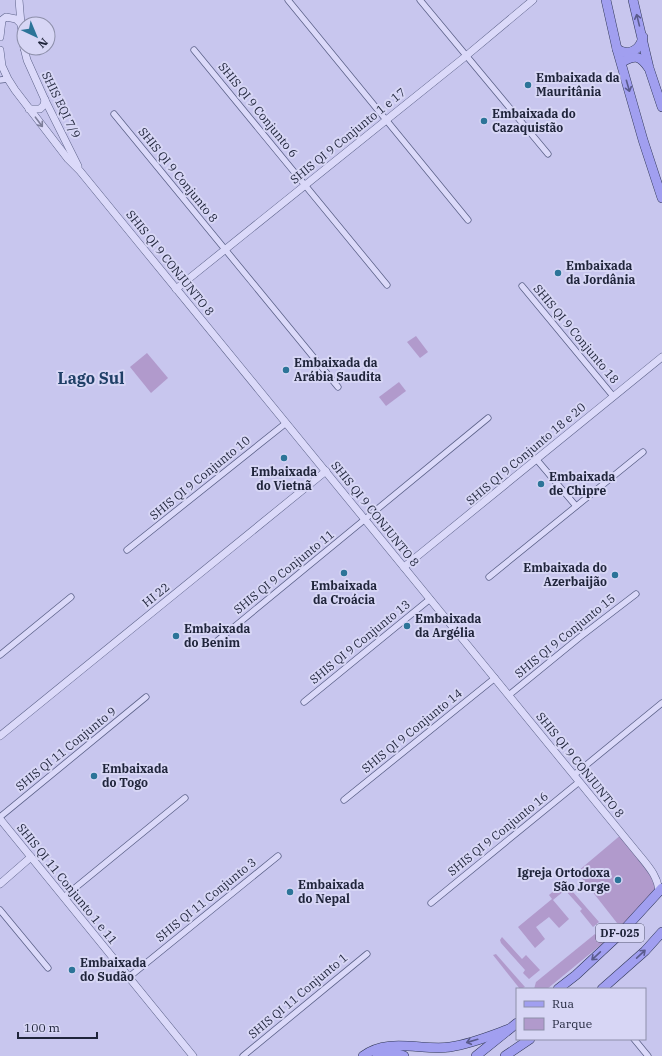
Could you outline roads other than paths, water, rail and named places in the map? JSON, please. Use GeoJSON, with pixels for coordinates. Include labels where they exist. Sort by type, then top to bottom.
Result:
{"type":"FeatureCollection","features":[{"type":"Feature","properties":{"kind":"main road"},"geometry":{"type":"LineString","coordinates":[[606,0],[617,49],[643,140],[662,198]]}},
{"type":"Feature","properties":{"kind":"main road"},"geometry":{"type":"LineString","coordinates":[[634,0],[649,68],[662,107]]}},
{"type":"Feature","properties":{"kind":"main road"},"geometry":{"type":"LineString","coordinates":[[617,49],[624,53],[630,53],[639,46],[643,37]]}},
{"type":"Feature","properties":{"kind":"main road"},"geometry":{"type":"LineString","coordinates":[[621,62],[632,57],[637,57],[640,58],[649,68]]}},
{"type":"Feature","properties":{"kind":"main road","name":"DF-025"},"geometry":{"type":"LineString","coordinates":[[559,988],[576,975],[620,934],[660,890]]}},
{"type":"Feature","properties":{"kind":"main road","name":"DF-025"},"geometry":{"type":"LineString","coordinates":[[603,988],[645,951],[662,932]]}},
{"type":"Feature","properties":{"kind":"main road"},"geometry":{"type":"LineString","coordinates":[[476,1056],[516,1024]]}},
{"type":"Feature","properties":{"kind":"main road"},"geometry":{"type":"LineString","coordinates":[[364,1056],[368,1052],[386,1046],[449,1047],[473,1042],[509,1029]]}},
{"type":"Feature","properties":{"kind":"main road"},"geometry":{"type":"LineString","coordinates":[[505,1056],[529,1040]]}},
{"type":"Feature","properties":{"kind":"main road"},"geometry":{"type":"LineString","coordinates":[[375,1056],[390,1052],[404,1056]]}},
{"type":"Feature","properties":{"kind":"street","name":"SHIS EQI 7/9"},"geometry":{"type":"LineString","coordinates":[[19,0],[20,16]]}},
{"type":"Feature","properties":{"kind":"street"},"geometry":{"type":"LineString","coordinates":[[288,0],[468,220]]}},
{"type":"Feature","properties":{"kind":"street"},"geometry":{"type":"LineString","coordinates":[[420,0],[548,154]]}},
{"type":"Feature","properties":{"kind":"street","name":"SHIS QI 9 Conjunto 1 e 17"},"geometry":{"type":"LineString","coordinates":[[176,289],[466,56],[533,0]]}},
{"type":"Feature","properties":{"kind":"street"},"geometry":{"type":"LineString","coordinates":[[0,36],[2,20],[6,17],[16,19]]}},
{"type":"Feature","properties":{"kind":"street"},"geometry":{"type":"LineString","coordinates":[[0,50],[2,66],[8,79],[68,159],[80,171]]}},
{"type":"Feature","properties":{"kind":"street","name":"SHIS QI 9 Conjunto 6"},"geometry":{"type":"LineString","coordinates":[[194,50],[387,285]]}},
{"type":"Feature","properties":{"kind":"street","name":"SHIS EQI 7/9"},"geometry":{"type":"LineString","coordinates":[[26,56],[45,100],[80,171]]}},
{"type":"Feature","properties":{"kind":"street"},"geometry":{"type":"LineString","coordinates":[[0,80],[8,79]]}},
{"type":"Feature","properties":{"kind":"street"},"geometry":{"type":"LineString","coordinates":[[29,109],[40,109],[44,105],[45,100]]}},
{"type":"Feature","properties":{"kind":"street","name":"SHIS QI 9 Conjunto 8"},"geometry":{"type":"LineString","coordinates":[[114,114],[338,387]]}},
{"type":"Feature","properties":{"kind":"street","name":"SHIS QI 9 CONJUNTO 8"},"geometry":{"type":"LineString","coordinates":[[80,171],[652,871]]}},
{"type":"Feature","properties":{"kind":"street","name":"SHIS QI 9 Conjunto 18"},"geometry":{"type":"LineString","coordinates":[[522,286],[613,396]]}},
{"type":"Feature","properties":{"kind":"street","name":"SHIS QI 9 Conjunto 18 e 20"},"geometry":{"type":"LineString","coordinates":[[404,567],[662,357]]}},
{"type":"Feature","properties":{"kind":"street","name":"SHIS QI 9 Conjunto 11"},"geometry":{"type":"LineString","coordinates":[[217,641],[488,418]]}},
{"type":"Feature","properties":{"kind":"street","name":"SHIS QI 9 Conjunto 10"},"geometry":{"type":"LineString","coordinates":[[127,550],[286,423]]}},
{"type":"Feature","properties":{"kind":"street"},"geometry":{"type":"LineString","coordinates":[[489,577],[643,452]]}},
{"type":"Feature","properties":{"kind":"street"},"geometry":{"type":"LineString","coordinates":[[537,460],[576,506]]}},
{"type":"Feature","properties":{"kind":"street","name":"HI 22"},"geometry":{"type":"LineString","coordinates":[[0,736],[326,471]]}},
{"type":"Feature","properties":{"kind":"street","name":"SHIS QI 9 Conjunto 15"},"geometry":{"type":"LineString","coordinates":[[509,695],[580,637],[636,594]]}},
{"type":"Feature","properties":{"kind":"street"},"geometry":{"type":"LineString","coordinates":[[0,655],[72,597]]}},
{"type":"Feature","properties":{"kind":"street","name":"SHIS QI 9 Conjunto 13"},"geometry":{"type":"LineString","coordinates":[[304,702],[430,599]]}},
{"type":"Feature","properties":{"kind":"street","name":"SHIS QI 9 Conjunto 14"},"geometry":{"type":"LineString","coordinates":[[344,800],[495,678]]}},
{"type":"Feature","properties":{"kind":"street","name":"SHIS QI 11 Conjunto 9"},"geometry":{"type":"LineString","coordinates":[[0,818],[146,697]]}},
{"type":"Feature","properties":{"kind":"street"},"geometry":{"type":"LineString","coordinates":[[574,775],[662,703]]}},
{"type":"Feature","properties":{"kind":"street","name":"SHIS QI 9 Conjunto 16"},"geometry":{"type":"LineString","coordinates":[[431,903],[579,782]]}},
{"type":"Feature","properties":{"kind":"street"},"geometry":{"type":"LineString","coordinates":[[64,897],[184,798]]}},
{"type":"Feature","properties":{"kind":"street","name":"SHIS QI 11 Conjunto 1 e 11"},"geometry":{"type":"LineString","coordinates":[[0,818],[193,1056]]}},
{"type":"Feature","properties":{"kind":"street","name":"SHIS QI 11 Conjunto 3"},"geometry":{"type":"LineString","coordinates":[[129,977],[278,856]]}},
{"type":"Feature","properties":{"kind":"street"},"geometry":{"type":"LineString","coordinates":[[0,884],[31,857]]}},
{"type":"Feature","properties":{"kind":"street"},"geometry":{"type":"LineString","coordinates":[[652,871],[662,875]]}},
{"type":"Feature","properties":{"kind":"street"},"geometry":{"type":"LineString","coordinates":[[652,871],[660,890]]}},
{"type":"Feature","properties":{"kind":"street"},"geometry":{"type":"LineString","coordinates":[[0,910],[48,968]]}},
{"type":"Feature","properties":{"kind":"street","name":"SHIS QI 11 Conjunto 1"},"geometry":{"type":"LineString","coordinates":[[243,1056],[367,954]]}},
{"type":"Feature","properties":{"kind":"street"},"geometry":{"type":"LineString","coordinates":[[635,1040],[648,1056]]}},
{"type":"Feature","properties":{"kind":"place","name":"Embaixada da Mauritânia"},"geometry":{"type":"Point","coordinates":[528,85]}},
{"type":"Feature","properties":{"kind":"place","name":"Embaixada do Cazaquistão"},"geometry":{"type":"Point","coordinates":[484,121]}},
{"type":"Feature","properties":{"kind":"place","name":"Embaixada da Jordânia"},"geometry":{"type":"Point","coordinates":[558,273]}},
{"type":"Feature","properties":{"kind":"place","name":"Embaixada da Arábia Saudita"},"geometry":{"type":"Point","coordinates":[286,370]}},
{"type":"Feature","properties":{"kind":"place","name":"Embaixada do Vietnã"},"geometry":{"type":"Point","coordinates":[284,458]}},
{"type":"Feature","properties":{"kind":"place","name":"Embaixada de Chipre"},"geometry":{"type":"Point","coordinates":[541,484]}},
{"type":"Feature","properties":{"kind":"place","name":"Embaixada da Croácia"},"geometry":{"type":"Point","coordinates":[344,573]}},
{"type":"Feature","properties":{"kind":"place","name":"Embaixada do Azerbaijão"},"geometry":{"type":"Point","coordinates":[615,575]}},
{"type":"Feature","properties":{"kind":"place","name":"Embaixada da Argélia"},"geometry":{"type":"Point","coordinates":[407,626]}},
{"type":"Feature","properties":{"kind":"place","name":"Embaixada do Benim"},"geometry":{"type":"Point","coordinates":[176,636]}},
{"type":"Feature","properties":{"kind":"place","name":"Embaixada do Togo"},"geometry":{"type":"Point","coordinates":[94,776]}},
{"type":"Feature","properties":{"kind":"place","name":"Igreja Ortodoxa São Jorge"},"geometry":{"type":"Point","coordinates":[618,880]}},
{"type":"Feature","properties":{"kind":"place","name":"Embaixada do Nepal"},"geometry":{"type":"Point","coordinates":[290,892]}},
{"type":"Feature","properties":{"kind":"place","name":"Embaixada do Sudão"},"geometry":{"type":"Point","coordinates":[72,970]}},
{"type":"Feature","properties":{"kind":"district","name":"Lago Sul"},"geometry":{"type":"Point","coordinates":[91,378]}}]}
